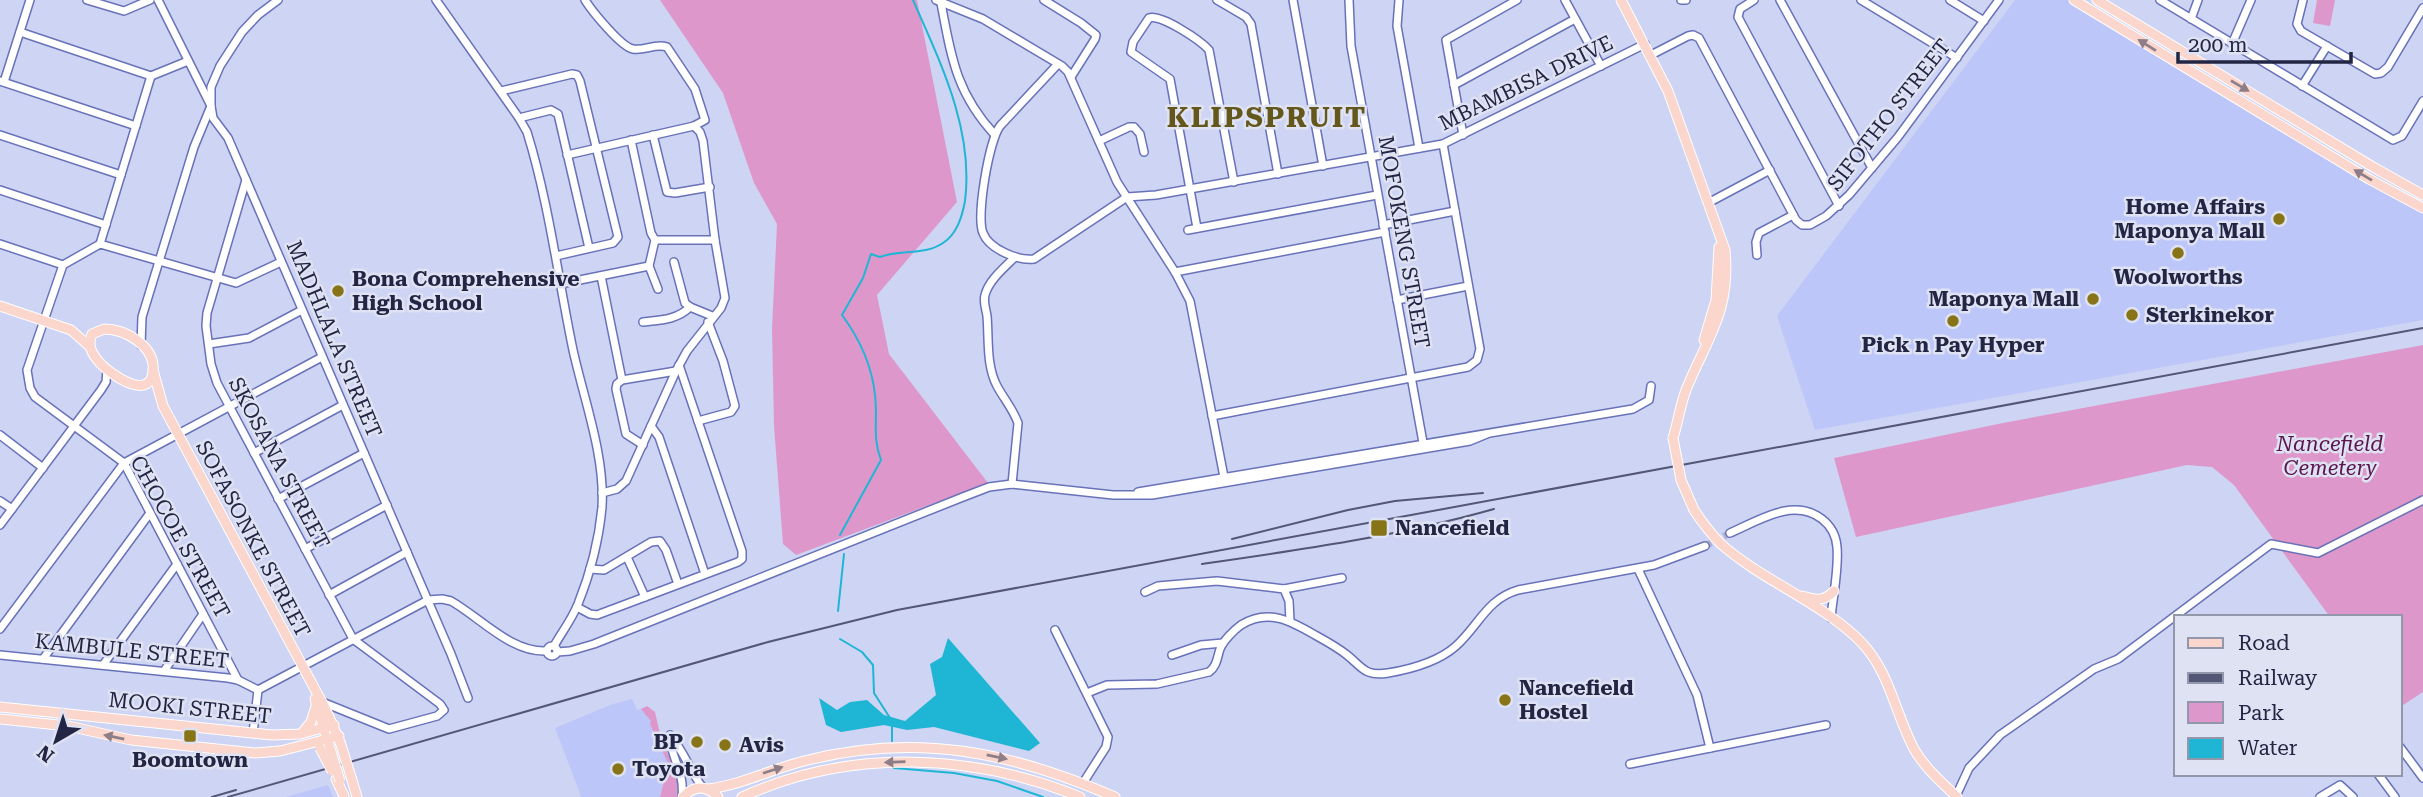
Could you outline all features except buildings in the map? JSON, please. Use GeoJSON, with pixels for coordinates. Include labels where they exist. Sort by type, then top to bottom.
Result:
{"type":"FeatureCollection","features":[{"type":"Feature","properties":{"kind":"main road"},"geometry":{"type":"LineString","coordinates":[[1621,0],[1668,91],[1717,228],[1719,261],[1713,313],[1705,338],[1680,388],[1674,425],[1673,438],[1681,481],[1694,510],[1723,546],[1831,618],[1853,635],[1875,659],[1915,750],[1933,775],[1956,797]]}},
{"type":"Feature","properties":{"kind":"main road"},"geometry":{"type":"LineString","coordinates":[[2097,0],[2373,167],[2422,202]]}},
{"type":"Feature","properties":{"kind":"main road"},"geometry":{"type":"LineString","coordinates":[[2081,2],[2379,185],[2422,202]]}},
{"type":"Feature","properties":{"kind":"main road","name":"SOFASONKE STREET"},"geometry":{"type":"LineString","coordinates":[[0,306],[71,330],[108,329],[124,333],[141,345],[150,359],[163,406],[313,688],[329,727],[340,739],[357,797]]}},
{"type":"Feature","properties":{"kind":"main road","name":"SOFASONKE STREET"},"geometry":{"type":"LineString","coordinates":[[71,330],[89,346],[107,370],[124,381],[148,390],[163,406]]}},
{"type":"Feature","properties":{"kind":"main road"},"geometry":{"type":"LineString","coordinates":[[89,346],[90,337],[99,330]]}},
{"type":"Feature","properties":{"kind":"main road"},"geometry":{"type":"LineString","coordinates":[[137,385],[146,383],[153,370]]}},
{"type":"Feature","properties":{"kind":"main road"},"geometry":{"type":"LineString","coordinates":[[1794,593],[1820,600],[1834,590]]}},
{"type":"Feature","properties":{"kind":"main road"},"geometry":{"type":"LineString","coordinates":[[300,734],[311,722],[319,702]]}},
{"type":"Feature","properties":{"kind":"main road","name":"MOOKI STREET"},"geometry":{"type":"LineString","coordinates":[[0,707],[253,733],[300,734],[329,727]]}},
{"type":"Feature","properties":{"kind":"main road","name":"MOOKI STREET"},"geometry":{"type":"LineString","coordinates":[[0,719],[68,726],[131,740],[267,753],[340,739]]}},
{"type":"Feature","properties":{"kind":"main road","name":"SOFASONKE STREET"},"geometry":{"type":"LineString","coordinates":[[329,727],[323,744],[344,797]]}},
{"type":"Feature","properties":{"kind":"main road"},"geometry":{"type":"LineString","coordinates":[[682,797],[691,789],[729,786],[794,764],[836,754],[885,748],[915,748],[953,750],[1006,758],[1045,769],[1115,797]]}},
{"type":"Feature","properties":{"kind":"main road"},"geometry":{"type":"LineString","coordinates":[[742,797],[778,783],[824,771],[889,762],[925,762],[999,771],[1032,779],[1080,797]]}},
{"type":"Feature","properties":{"kind":"main road"},"geometry":{"type":"LineString","coordinates":[[705,788],[719,797]]}},
{"type":"Feature","properties":{"kind":"street"},"geometry":{"type":"LineString","coordinates":[[30,0],[2,81],[136,126]]}},
{"type":"Feature","properties":{"kind":"street"},"geometry":{"type":"LineString","coordinates":[[87,0],[124,11],[150,0]]}},
{"type":"Feature","properties":{"kind":"street","name":"MADHLALA STREET"},"geometry":{"type":"LineString","coordinates":[[158,0],[211,106],[213,118],[228,138],[468,698]]}},
{"type":"Feature","properties":{"kind":"street"},"geometry":{"type":"LineString","coordinates":[[141,345],[142,317],[194,148],[211,106],[211,87],[234,41],[258,15],[278,0]]}},
{"type":"Feature","properties":{"kind":"street"},"geometry":{"type":"LineString","coordinates":[[436,0],[519,118],[529,140],[597,452],[602,493],[600,522],[590,569],[577,607],[553,650]]}},
{"type":"Feature","properties":{"kind":"street"},"geometry":{"type":"LineString","coordinates":[[567,155],[704,122],[704,114],[695,89],[667,47],[660,45],[638,50],[629,48],[585,0]]}},
{"type":"Feature","properties":{"kind":"street"},"geometry":{"type":"LineString","coordinates":[[1044,0],[1082,23],[1096,35],[1071,76]]}},
{"type":"Feature","properties":{"kind":"street"},"geometry":{"type":"LineString","coordinates":[[1217,0],[1246,17],[1251,24],[1278,174]]}},
{"type":"Feature","properties":{"kind":"street"},"geometry":{"type":"LineString","coordinates":[[1293,0],[1323,166]]}},
{"type":"Feature","properties":{"kind":"street","name":"MOFOKENG STREET"},"geometry":{"type":"LineString","coordinates":[[1349,0],[1349,33],[1424,446]]}},
{"type":"Feature","properties":{"kind":"street"},"geometry":{"type":"LineString","coordinates":[[1399,0],[1397,26],[1419,148]]}},
{"type":"Feature","properties":{"kind":"street"},"geometry":{"type":"LineString","coordinates":[[1463,135],[1446,45],[1448,37],[1517,0]]}},
{"type":"Feature","properties":{"kind":"street"},"geometry":{"type":"LineString","coordinates":[[1565,0],[1601,66]]}},
{"type":"Feature","properties":{"kind":"street"},"geometry":{"type":"LineString","coordinates":[[1754,0],[1740,9],[1738,17],[1839,206]]}},
{"type":"Feature","properties":{"kind":"street"},"geometry":{"type":"LineString","coordinates":[[1780,0],[1872,168]]}},
{"type":"Feature","properties":{"kind":"street"},"geometry":{"type":"LineString","coordinates":[[1861,0],[1957,58]]}},
{"type":"Feature","properties":{"kind":"street"},"geometry":{"type":"LineString","coordinates":[[1950,0],[1984,21]]}},
{"type":"Feature","properties":{"kind":"street","name":"SIFOTHO STREET"},"geometry":{"type":"LineString","coordinates":[[1793,215],[1802,225],[1810,225],[1839,206],[1872,168],[2000,0]]}},
{"type":"Feature","properties":{"kind":"street"},"geometry":{"type":"LineString","coordinates":[[2160,0],[2393,140],[2402,136],[2423,101]]}},
{"type":"Feature","properties":{"kind":"street"},"geometry":{"type":"LineString","coordinates":[[2191,19],[2198,0]]}},
{"type":"Feature","properties":{"kind":"street"},"geometry":{"type":"LineString","coordinates":[[2232,44],[2251,0]]}},
{"type":"Feature","properties":{"kind":"street"},"geometry":{"type":"LineString","coordinates":[[2303,0],[2297,26],[2301,31],[2373,73],[2381,73],[2388,67],[2423,8]]}},
{"type":"Feature","properties":{"kind":"street"},"geometry":{"type":"LineString","coordinates":[[939,1],[982,19],[1058,64],[1071,76],[1117,182],[1175,272],[1192,306],[1224,477]]}},
{"type":"Feature","properties":{"kind":"street"},"geometry":{"type":"LineString","coordinates":[[939,1],[948,48],[962,88],[971,106],[995,135]]}},
{"type":"Feature","properties":{"kind":"street"},"geometry":{"type":"LineString","coordinates":[[1198,228],[1170,79],[1131,52],[1133,42],[1149,18],[1156,16],[1164,20],[1203,43],[1209,50],[1234,182]]}},
{"type":"Feature","properties":{"kind":"street"},"geometry":{"type":"LineString","coordinates":[[1454,85],[1575,19]]}},
{"type":"Feature","properties":{"kind":"street"},"geometry":{"type":"LineString","coordinates":[[20,32],[151,76],[188,61]]}},
{"type":"Feature","properties":{"kind":"street"},"geometry":{"type":"LineString","coordinates":[[1651,55],[1691,35],[1699,38],[1770,170],[1793,215],[1759,233],[1756,238],[1758,256]]}},
{"type":"Feature","properties":{"kind":"street","name":"MBAMBISA DRIVE"},"geometry":{"type":"LineString","coordinates":[[1127,197],[1148,197],[1443,144],[1645,44]]}},
{"type":"Feature","properties":{"kind":"street"},"geometry":{"type":"LineString","coordinates":[[2302,86],[2326,46]]}},
{"type":"Feature","properties":{"kind":"street"},"geometry":{"type":"LineString","coordinates":[[1058,64],[995,135],[990,147],[980,223],[988,241],[1015,257],[1030,260],[1041,256],[1127,197]]}},
{"type":"Feature","properties":{"kind":"street"},"geometry":{"type":"LineString","coordinates":[[500,91],[564,75],[577,75],[618,235],[613,243],[556,256]]}},
{"type":"Feature","properties":{"kind":"street"},"geometry":{"type":"LineString","coordinates":[[0,244],[63,265],[100,244],[151,76]]}},
{"type":"Feature","properties":{"kind":"street"},"geometry":{"type":"LineString","coordinates":[[519,118],[551,110],[557,112],[589,248]]}},
{"type":"Feature","properties":{"kind":"street"},"geometry":{"type":"LineString","coordinates":[[602,493],[624,484],[678,368],[724,302],[726,294],[715,240],[703,141],[694,126]]}},
{"type":"Feature","properties":{"kind":"street"},"geometry":{"type":"LineString","coordinates":[[1099,141],[1134,127],[1140,134],[1144,152]]}},
{"type":"Feature","properties":{"kind":"street"},"geometry":{"type":"LineString","coordinates":[[0,135],[121,175]]}},
{"type":"Feature","properties":{"kind":"street"},"geometry":{"type":"LineString","coordinates":[[653,135],[667,192],[672,194],[710,187]]}},
{"type":"Feature","properties":{"kind":"street"},"geometry":{"type":"LineString","coordinates":[[631,140],[651,233],[655,240],[649,266],[658,289]]}},
{"type":"Feature","properties":{"kind":"street"},"geometry":{"type":"LineString","coordinates":[[1212,416],[1468,367],[1477,360],[1480,349],[1443,144]]}},
{"type":"Feature","properties":{"kind":"street"},"geometry":{"type":"LineString","coordinates":[[1709,204],[1770,170]]}},
{"type":"Feature","properties":{"kind":"street","name":"SKOSANA STREET"},"geometry":{"type":"LineString","coordinates":[[246,180],[206,318],[212,372],[353,639],[440,704],[444,710],[442,713],[389,729],[319,702]]}},
{"type":"Feature","properties":{"kind":"street"},"geometry":{"type":"LineString","coordinates":[[0,190],[106,225]]}},
{"type":"Feature","properties":{"kind":"street"},"geometry":{"type":"LineString","coordinates":[[1188,230],[1377,195]]}},
{"type":"Feature","properties":{"kind":"street"},"geometry":{"type":"LineString","coordinates":[[1175,272],[1384,229],[1455,211]]}},
{"type":"Feature","properties":{"kind":"street"},"geometry":{"type":"LineString","coordinates":[[655,240],[715,240]]}},
{"type":"Feature","properties":{"kind":"street"},"geometry":{"type":"LineString","coordinates":[[100,244],[217,278],[241,282],[282,262]]}},
{"type":"Feature","properties":{"kind":"street"},"geometry":{"type":"LineString","coordinates":[[1012,484],[1018,423],[993,375],[986,339],[987,317],[984,300],[986,291],[997,275],[1015,257]]}},
{"type":"Feature","properties":{"kind":"street"},"geometry":{"type":"LineString","coordinates":[[674,262],[683,298],[690,307],[710,319],[735,406],[731,412],[698,421]]}},
{"type":"Feature","properties":{"kind":"street","name":"CHOCOE STREET"},"geometry":{"type":"LineString","coordinates":[[63,265],[27,370],[27,378],[35,397],[124,463],[238,680]]}},
{"type":"Feature","properties":{"kind":"street"},"geometry":{"type":"LineString","coordinates":[[560,284],[649,266]]}},
{"type":"Feature","properties":{"kind":"street"},"geometry":{"type":"LineString","coordinates":[[601,276],[622,380]]}},
{"type":"Feature","properties":{"kind":"street"},"geometry":{"type":"LineString","coordinates":[[1397,300],[1468,286]]}},
{"type":"Feature","properties":{"kind":"street"},"geometry":{"type":"LineString","coordinates":[[643,322],[670,318],[690,307]]}},
{"type":"Feature","properties":{"kind":"street"},"geometry":{"type":"LineString","coordinates":[[209,344],[249,338],[302,310]]}},
{"type":"Feature","properties":{"kind":"street"},"geometry":{"type":"LineString","coordinates":[[124,333],[135,327],[142,317]]}},
{"type":"Feature","properties":{"kind":"street"},"geometry":{"type":"LineString","coordinates":[[0,629],[124,463],[322,356]]}},
{"type":"Feature","properties":{"kind":"street"},"geometry":{"type":"LineString","coordinates":[[643,444],[629,438],[625,432],[617,384],[622,380],[678,368]]}},
{"type":"Feature","properties":{"kind":"street"},"geometry":{"type":"LineString","coordinates":[[577,607],[595,615],[738,562],[743,556],[678,368]]}},
{"type":"Feature","properties":{"kind":"street"},"geometry":{"type":"LineString","coordinates":[[0,525],[101,390],[106,382],[107,370]]}},
{"type":"Feature","properties":{"kind":"street"},"geometry":{"type":"LineString","coordinates":[[101,390],[113,382],[124,381]]}},
{"type":"Feature","properties":{"kind":"street"},"geometry":{"type":"LineString","coordinates":[[1107,493],[1152,495],[1633,408],[1649,400],[1651,386]]}},
{"type":"Feature","properties":{"kind":"street"},"geometry":{"type":"LineString","coordinates":[[254,453],[343,405]]}},
{"type":"Feature","properties":{"kind":"street"},"geometry":{"type":"LineString","coordinates":[[651,426],[659,437],[705,574]]}},
{"type":"Feature","properties":{"kind":"street"},"geometry":{"type":"LineString","coordinates":[[0,435],[43,468]]}},
{"type":"Feature","properties":{"kind":"street"},"geometry":{"type":"LineString","coordinates":[[253,733],[258,690],[428,600],[440,598],[451,601],[520,647],[535,652],[570,651],[594,644],[989,487],[1012,484],[1107,493],[1142,491],[1424,446]]}},
{"type":"Feature","properties":{"kind":"street"},"geometry":{"type":"LineString","coordinates":[[278,499],[364,453]]}},
{"type":"Feature","properties":{"kind":"street"},"geometry":{"type":"LineString","coordinates":[[0,500],[12,509]]}},
{"type":"Feature","properties":{"kind":"street"},"geometry":{"type":"LineString","coordinates":[[2177,615],[2271,544],[2318,553],[2423,500]]}},
{"type":"Feature","properties":{"kind":"street"},"geometry":{"type":"LineString","coordinates":[[305,549],[387,506]]}},
{"type":"Feature","properties":{"kind":"street"},"geometry":{"type":"LineString","coordinates":[[1730,533],[1787,510],[1812,513],[1827,524],[1836,538],[1837,561],[1831,618]]}},
{"type":"Feature","properties":{"kind":"street"},"geometry":{"type":"LineString","coordinates":[[43,659],[150,513]]}},
{"type":"Feature","properties":{"kind":"street"},"geometry":{"type":"LineString","coordinates":[[590,569],[604,570],[651,542],[660,541],[678,584]]}},
{"type":"Feature","properties":{"kind":"street"},"geometry":{"type":"LineString","coordinates":[[1087,693],[1107,685],[1157,684],[1204,674],[1213,669],[1223,643],[1236,629],[1248,622],[1279,617],[1345,653],[1363,670],[1376,674],[1388,673],[1447,654],[1497,599],[1518,590],[1638,569],[1670,561],[1705,546]]}},
{"type":"Feature","properties":{"kind":"street"},"geometry":{"type":"LineString","coordinates":[[329,595],[407,552]]}},
{"type":"Feature","properties":{"kind":"street"},"geometry":{"type":"LineString","coordinates":[[628,556],[645,597]]}},
{"type":"Feature","properties":{"kind":"street"},"geometry":{"type":"LineString","coordinates":[[103,665],[177,564]]}},
{"type":"Feature","properties":{"kind":"street"},"geometry":{"type":"LineString","coordinates":[[1638,569],[1697,695],[1710,748]]}},
{"type":"Feature","properties":{"kind":"street"},"geometry":{"type":"LineString","coordinates":[[1145,592],[1158,586],[1217,581],[1284,589],[1342,578]]}},
{"type":"Feature","properties":{"kind":"street"},"geometry":{"type":"LineString","coordinates":[[1284,589],[1289,601],[1290,621]]}},
{"type":"Feature","properties":{"kind":"street"},"geometry":{"type":"LineString","coordinates":[[164,671],[204,614]]}},
{"type":"Feature","properties":{"kind":"street"},"geometry":{"type":"LineString","coordinates":[[1956,797],[1969,768],[2000,735],[2094,669],[2118,659],[2174,617]]}},
{"type":"Feature","properties":{"kind":"street"},"geometry":{"type":"LineString","coordinates":[[1055,630],[1107,733],[1108,740],[1083,783]]}},
{"type":"Feature","properties":{"kind":"street"},"geometry":{"type":"LineString","coordinates":[[1172,655],[1201,645],[1223,643]]}},
{"type":"Feature","properties":{"kind":"street","name":"KAMBULE STREET"},"geometry":{"type":"LineString","coordinates":[[0,654],[238,680],[258,690]]}},
{"type":"Feature","properties":{"kind":"street"},"geometry":{"type":"LineString","coordinates":[[1630,764],[1826,725]]}},
{"type":"Feature","properties":{"kind":"street"},"geometry":{"type":"LineString","coordinates":[[682,797],[683,778],[670,744],[670,735],[676,741],[693,776],[705,788]]}},
{"type":"Feature","properties":{"kind":"street"},"geometry":{"type":"LineString","coordinates":[[2402,750],[2423,778]]}},
{"type":"Feature","properties":{"kind":"street"},"geometry":{"type":"LineString","coordinates":[[2379,776],[2395,797]]}},
{"type":"Feature","properties":{"kind":"street"},"geometry":{"type":"LineString","coordinates":[[2320,797],[2340,785],[2353,797]]}},
{"type":"Feature","properties":{"kind":"shaded area","name":"Maponya Mall"},"geometry":{"type":"Polygon","coordinates":[[[2015,0],[2071,0],[2423,212],[2423,320],[1815,430],[1777,316],[2015,0]]]}},
{"type":"Feature","properties":{"kind":"shaded area"},"geometry":{"type":"Polygon","coordinates":[[[632,699],[637,710],[641,709],[648,715],[672,772],[665,777],[660,797],[579,797],[581,796],[555,728],[632,699]]]}},
{"type":"Feature","properties":{"kind":"shaded area"},"geometry":{"type":"Polygon","coordinates":[[[328,785],[333,797],[286,797],[328,785]]]}},
{"type":"Feature","properties":{"kind":"green space"},"geometry":{"type":"Polygon","coordinates":[[[660,0],[917,0],[957,202],[877,295],[889,354],[988,483],[796,555],[783,544],[774,426],[772,329],[777,224],[754,183],[723,93],[660,0]]]}},
{"type":"Feature","properties":{"kind":"green space"},"geometry":{"type":"Polygon","coordinates":[[[2317,0],[2335,0],[2330,26],[2313,23],[2317,0]]]}},
{"type":"Feature","properties":{"kind":"green space","name":"Nancefield Cemetery"},"geometry":{"type":"Polygon","coordinates":[[[2423,345],[2423,692],[2402,706],[2402,615],[2329,615],[2234,485],[2212,467],[2187,465],[1856,537],[1834,458],[2003,423],[2423,345]]]}},
{"type":"Feature","properties":{"kind":"green space"},"geometry":{"type":"Polygon","coordinates":[[[647,706],[655,712],[661,738],[678,778],[677,797],[660,797],[665,777],[672,772],[651,721],[641,709],[647,706]]]}},
{"type":"Feature","properties":{"kind":"water"},"geometry":{"type":"Polygon","coordinates":[[[948,638],[1040,743],[1029,751],[934,727],[907,730],[884,725],[841,732],[826,725],[819,698],[837,710],[850,702],[867,700],[884,715],[905,721],[936,695],[930,664],[942,657],[948,638]]]}},
{"type":"Feature","properties":{"kind":"waterway"},"geometry":{"type":"LineString","coordinates":[[840,535],[881,460],[877,444],[876,404],[871,374],[859,343],[842,315],[863,278],[871,254],[880,257],[936,247],[952,235],[965,201],[965,149],[960,123],[944,73],[913,0]]}},
{"type":"Feature","properties":{"kind":"waterway"},"geometry":{"type":"LineString","coordinates":[[838,611],[844,554]]}},
{"type":"Feature","properties":{"kind":"waterway"},"geometry":{"type":"LineString","coordinates":[[840,639],[862,652],[873,665],[874,693],[890,718]]}},
{"type":"Feature","properties":{"kind":"waterway"},"geometry":{"type":"LineString","coordinates":[[892,726],[892,741]]}},
{"type":"Feature","properties":{"kind":"waterway"},"geometry":{"type":"LineString","coordinates":[[894,768],[954,773],[997,781],[1043,797]]}},
{"type":"Feature","properties":{"kind":"tunnel"},"geometry":{"type":"LineString","coordinates":[[1705,546],[1730,533]]}},
{"type":"Feature","properties":{"kind":"railway"},"geometry":{"type":"LineString","coordinates":[[228,797],[768,642],[897,610],[2423,328]]}},
{"type":"Feature","properties":{"kind":"railway"},"geometry":{"type":"LineString","coordinates":[[1232,539],[1395,501],[1483,493]]}},
{"type":"Feature","properties":{"kind":"railway"},"geometry":{"type":"LineString","coordinates":[[1202,564],[1386,535],[1494,509]]}},
{"type":"Feature","properties":{"kind":"railway"},"geometry":{"type":"LineString","coordinates":[[212,797],[236,790]]}},
{"type":"Feature","properties":{"kind":"place","name":"Home Affairs Maponya Mall"},"geometry":{"type":"Point","coordinates":[2279,219]}},
{"type":"Feature","properties":{"kind":"place","name":"Woolworths"},"geometry":{"type":"Point","coordinates":[2178,253]}},
{"type":"Feature","properties":{"kind":"place","name":"Bona Comprehensive High School"},"geometry":{"type":"Point","coordinates":[338,291]}},
{"type":"Feature","properties":{"kind":"place","name":"Maponya Mall"},"geometry":{"type":"Point","coordinates":[2093,299]}},
{"type":"Feature","properties":{"kind":"place","name":"Sterkinekor"},"geometry":{"type":"Point","coordinates":[2132,315]}},
{"type":"Feature","properties":{"kind":"place","name":"Pick n Pay Hyper"},"geometry":{"type":"Point","coordinates":[1953,321]}},
{"type":"Feature","properties":{"kind":"place","name":"Nancefield"},"geometry":{"type":"Point","coordinates":[1379,528]}},
{"type":"Feature","properties":{"kind":"place","name":"Nancefield Hostel"},"geometry":{"type":"Point","coordinates":[1505,700]}},
{"type":"Feature","properties":{"kind":"place","name":"Boomtown"},"geometry":{"type":"Point","coordinates":[190,736]}},
{"type":"Feature","properties":{"kind":"place","name":"BP"},"geometry":{"type":"Point","coordinates":[697,742]}},
{"type":"Feature","properties":{"kind":"place","name":"Avis"},"geometry":{"type":"Point","coordinates":[725,745]}},
{"type":"Feature","properties":{"kind":"place","name":"Toyota"},"geometry":{"type":"Point","coordinates":[618,769]}},
{"type":"Feature","properties":{"kind":"district","name":"KLIPSPRUIT"},"geometry":{"type":"Point","coordinates":[1267,117]}}]}
